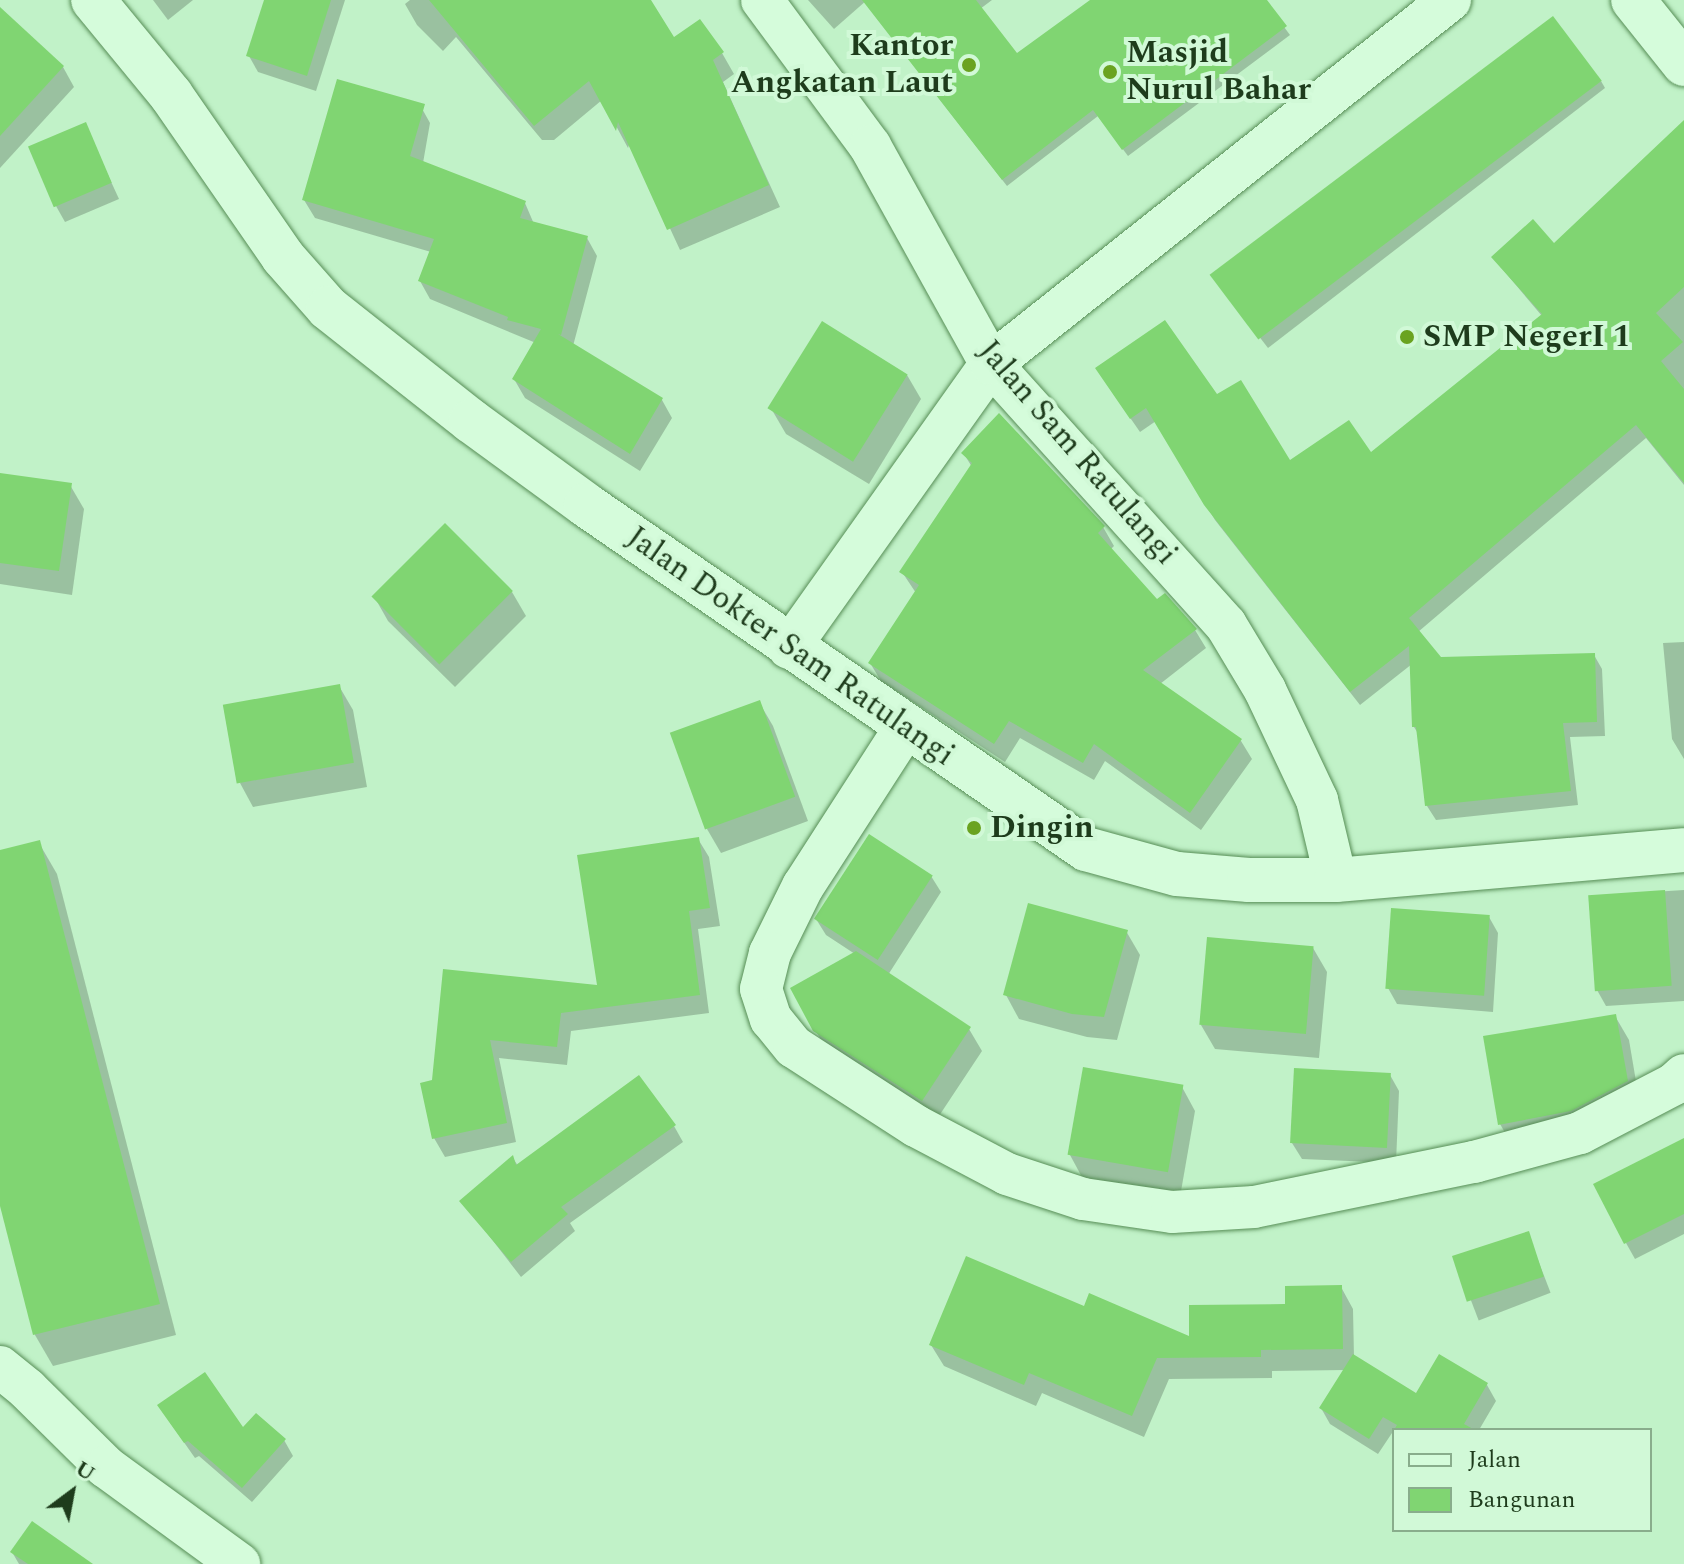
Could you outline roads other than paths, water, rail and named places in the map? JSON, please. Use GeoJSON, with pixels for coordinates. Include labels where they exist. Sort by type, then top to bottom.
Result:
{"type":"FeatureCollection","features":[{"type":"Feature","properties":{"kind":"street","name":"Jalan Dokter Sam Ratulangi"},"geometry":{"type":"LineString","coordinates":[[93,0],[171,95],[283,257],[328,308],[471,421],[789,648],[1086,849],[1177,874],[1249,880],[1336,880],[1684,850]]}},
{"type":"Feature","properties":{"kind":"street","name":"Jalan Sam Ratulangi"},"geometry":{"type":"LineString","coordinates":[[762,0],[870,146],[991,364],[1226,625],[1265,690],[1317,800],[1336,880]]}},
{"type":"Feature","properties":{"kind":"street"},"geometry":{"type":"LineString","coordinates":[[789,648],[991,364],[1450,0]]}},
{"type":"Feature","properties":{"kind":"street"},"geometry":{"type":"LineString","coordinates":[[1633,0],[1684,64]]}},
{"type":"Feature","properties":{"kind":"street"},"geometry":{"type":"LineString","coordinates":[[905,728],[803,886],[770,953],[761,989],[771,1019],[794,1047],[916,1126],[1007,1174],[1083,1199],[1172,1212],[1254,1207],[1474,1162],[1580,1133],[1674,1084],[1684,1075]]}},
{"type":"Feature","properties":{"kind":"street"},"geometry":{"type":"LineString","coordinates":[[0,1367],[27,1389],[106,1467],[239,1564]]}},
{"type":"Feature","properties":{"kind":"place","name":"Kantor Angkatan Laut"},"geometry":{"type":"Point","coordinates":[969,65]}},
{"type":"Feature","properties":{"kind":"place","name":"Masjid Nurul Bahar"},"geometry":{"type":"Point","coordinates":[1110,72]}},
{"type":"Feature","properties":{"kind":"place","name":"SMP NegerI 1"},"geometry":{"type":"Point","coordinates":[1407,337]}},
{"type":"Feature","properties":{"kind":"place","name":"Dingin"},"geometry":{"type":"Point","coordinates":[974,828]}}]}
